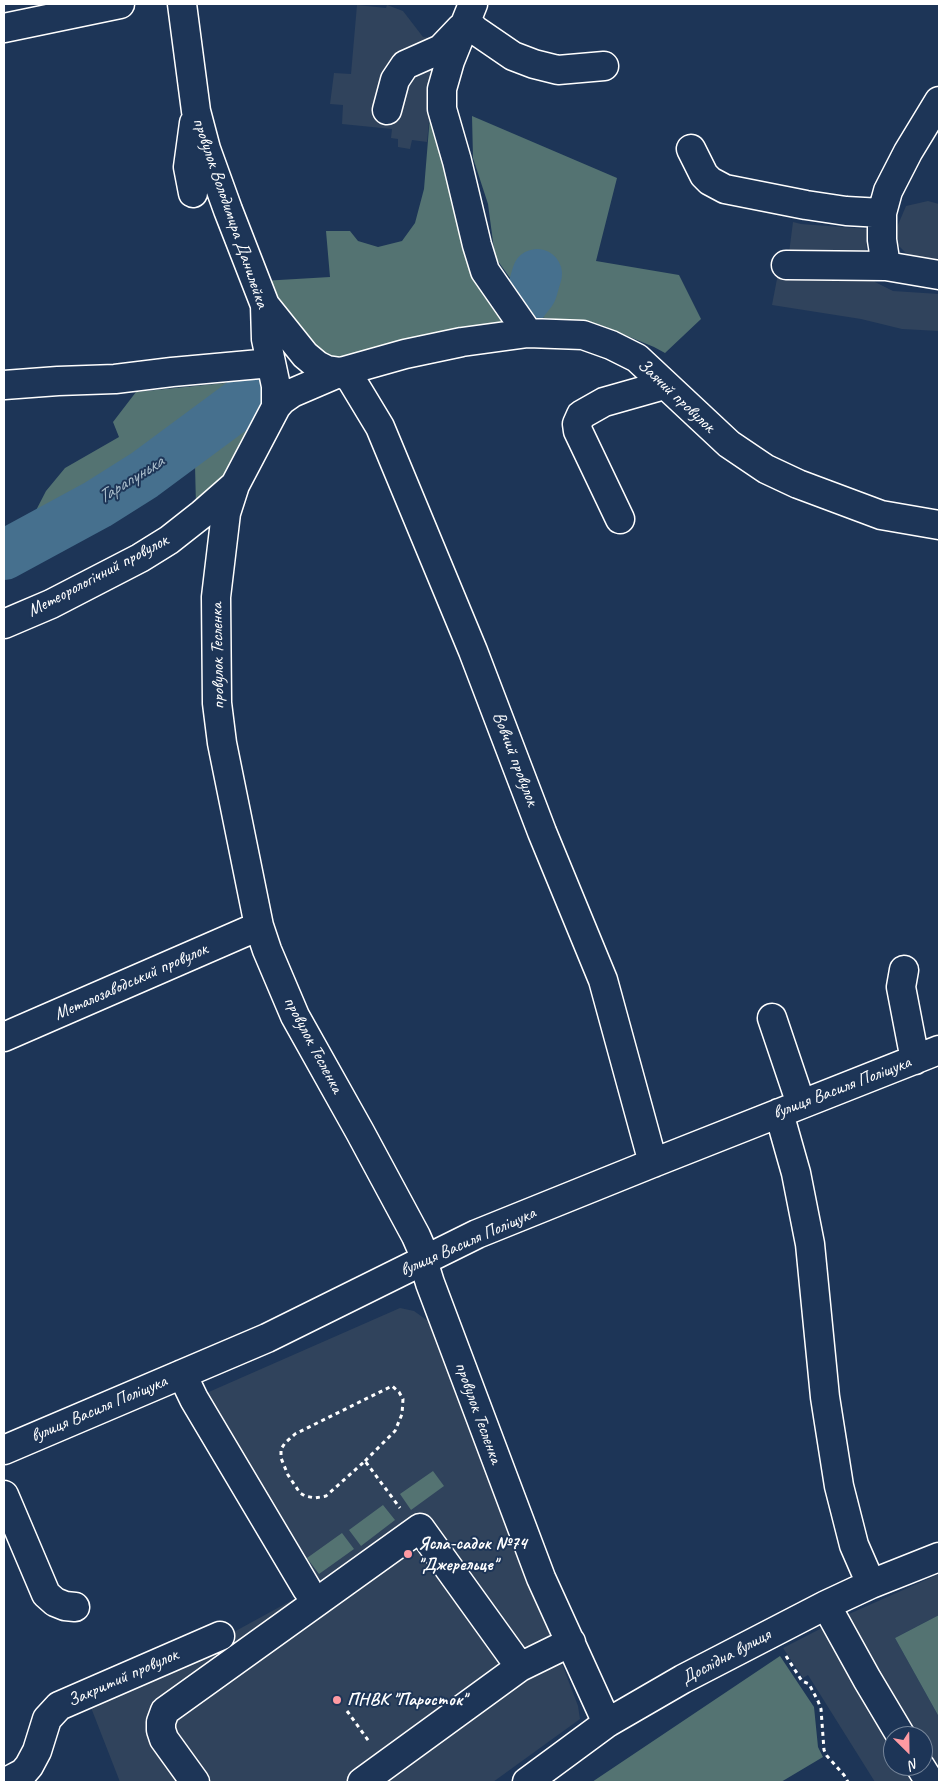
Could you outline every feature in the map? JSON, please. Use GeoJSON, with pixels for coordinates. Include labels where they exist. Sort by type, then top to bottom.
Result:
{"type":"FeatureCollection","features":[{"type":"Feature","properties":{"kind":"street"},"geometry":{"type":"LineString","coordinates":[[4,28],[120,4]]}},
{"type":"Feature","properties":{"kind":"street","name":"провулок Володимира Данилейка"},"geometry":{"type":"LineString","coordinates":[[182,4],[196,111],[206,149],[224,202],[265,305],[266,339],[276,386],[276,406]]}},
{"type":"Feature","properties":{"kind":"street"},"geometry":{"type":"LineString","coordinates":[[470,13],[475,30],[513,56],[558,70],[604,66]]}},
{"type":"Feature","properties":{"kind":"street"},"geometry":{"type":"LineString","coordinates":[[470,13],[450,61],[442,89],[442,109],[457,161],[476,245],[485,271],[528,333]]}},
{"type":"Feature","properties":{"kind":"street"},"geometry":{"type":"LineString","coordinates":[[387,110],[395,80],[405,65],[441,49],[470,13]]}},
{"type":"Feature","properties":{"kind":"street"},"geometry":{"type":"LineString","coordinates":[[886,266],[882,240],[882,213],[888,191],[908,152],[939,102]]}},
{"type":"Feature","properties":{"kind":"street"},"geometry":{"type":"LineString","coordinates":[[193,193],[188,167],[196,111]]}},
{"type":"Feature","properties":{"kind":"street"},"geometry":{"type":"LineString","coordinates":[[691,149],[704,176],[725,189],[806,205],[846,211],[882,213]]}},
{"type":"Feature","properties":{"kind":"street"},"geometry":{"type":"LineString","coordinates":[[786,265],[886,266],[939,276]]}},
{"type":"Feature","properties":{"kind":"street"},"geometry":{"type":"LineString","coordinates":[[265,305],[311,360],[327,370],[341,372]]}},
{"type":"Feature","properties":{"kind":"street","name":"Заячий провулок"},"geometry":{"type":"LineString","coordinates":[[341,372],[405,354],[462,342],[528,333],[583,335],[611,345],[637,358],[729,444],[766,468],[798,484],[881,515],[939,525]]}},
{"type":"Feature","properties":{"kind":"street"},"geometry":{"type":"LineString","coordinates":[[4,386],[58,380],[115,379],[271,363]]}},
{"type":"Feature","properties":{"kind":"street","name":"провулок Тесленка"},"geometry":{"type":"LineString","coordinates":[[341,372],[292,393],[276,406],[235,485],[226,514],[216,597],[217,703],[222,742],[259,926],[268,950],[295,1016],[416,1236],[426,1259],[426,1270],[430,1283],[541,1578],[607,1723]]}},
{"type":"Feature","properties":{"kind":"street","name":"Вовчий провулок"},"geometry":{"type":"LineString","coordinates":[[341,372],[351,379],[360,390],[380,426],[474,651],[542,832],[603,980],[653,1163]]}},
{"type":"Feature","properties":{"kind":"street"},"geometry":{"type":"LineString","coordinates":[[620,519],[578,430],[577,424],[581,416],[604,402],[664,384]]}},
{"type":"Feature","properties":{"kind":"street","name":"Метеорологічний провулок"},"geometry":{"type":"LineString","coordinates":[[4,624],[51,604],[140,558],[169,540],[235,485]]}},
{"type":"Feature","properties":{"kind":"street","name":"Металозаводський провулок"},"geometry":{"type":"LineString","coordinates":[[4,1038],[259,926]]}},
{"type":"Feature","properties":{"kind":"street"},"geometry":{"type":"LineString","coordinates":[[904,970],[901,987],[927,1055]]}},
{"type":"Feature","properties":{"kind":"street"},"geometry":{"type":"LineString","coordinates":[[772,1018],[790,1109],[796,1173],[807,1227],[825,1397],[839,1486],[854,1545],[871,1584]]}},
{"type":"Feature","properties":{"kind":"street","name":"вулиця Василя Поліщука"},"geometry":{"type":"LineString","coordinates":[[4,1450],[275,1334],[477,1234],[927,1055]]}},
{"type":"Feature","properties":{"kind":"street"},"geometry":{"type":"LineString","coordinates":[[182,1374],[194,1400],[307,1588]]}},
{"type":"Feature","properties":{"kind":"street"},"geometry":{"type":"LineString","coordinates":[[4,1495],[46,1594],[55,1602],[75,1608]]}},
{"type":"Feature","properties":{"kind":"street"},"geometry":{"type":"LineString","coordinates":[[195,1782],[164,1739],[161,1722],[166,1711],[420,1528],[520,1667]]}},
{"type":"Feature","properties":{"kind":"street","name":"Дослідна вулиця"},"geometry":{"type":"LineString","coordinates":[[527,1782],[607,1723],[683,1679],[826,1605],[871,1584],[939,1557]]}},
{"type":"Feature","properties":{"kind":"street"},"geometry":{"type":"LineString","coordinates":[[826,1605],[895,1726]]}},
{"type":"Feature","properties":{"kind":"street","name":"Закритий провулок"},"geometry":{"type":"LineString","coordinates":[[6,1782],[23,1773],[29,1766],[37,1751],[48,1719],[60,1706],[220,1636]]}},
{"type":"Feature","properties":{"kind":"street"},"geometry":{"type":"LineString","coordinates":[[362,1782],[520,1667],[571,1642]]}},
{"type":"Feature","properties":{"kind":"path"},"geometry":{"type":"LineString","coordinates":[[392,1386],[403,1399],[402,1414],[395,1431],[365,1461],[326,1496],[314,1498],[305,1496],[296,1487],[282,1464],[281,1450],[285,1443],[295,1434],[392,1386]]}},
{"type":"Feature","properties":{"kind":"path"},"geometry":{"type":"LineString","coordinates":[[365,1461],[417,1530]]}},
{"type":"Feature","properties":{"kind":"path"},"geometry":{"type":"LineString","coordinates":[[771,1634],[802,1681],[809,1684],[818,1701],[821,1710],[826,1756],[848,1782]]}},
{"type":"Feature","properties":{"kind":"path"},"geometry":{"type":"LineString","coordinates":[[347,1711],[386,1765]]}},
{"type":"Feature","properties":{"kind":"shaded area"},"geometry":{"type":"Polygon","coordinates":[[[357,5],[386,8],[387,5],[403,11],[423,37],[437,39],[427,142],[412,140],[410,149],[398,147],[398,139],[391,138],[392,129],[342,124],[343,105],[330,104],[334,73],[351,74],[357,5]]]}},
{"type":"Feature","properties":{"kind":"shaded area"},"geometry":{"type":"Polygon","coordinates":[[[928,201],[939,204],[939,263],[907,254],[892,239],[906,206],[928,201]]]}},
{"type":"Feature","properties":{"kind":"shaded area"},"geometry":{"type":"Polygon","coordinates":[[[793,222],[868,229],[866,254],[875,282],[893,291],[939,294],[939,331],[902,329],[861,319],[772,305],[781,258],[789,253],[793,222]]]}},
{"type":"Feature","properties":{"kind":"shaded area","name":"Ясла-садок №74 \"Джерельце\""},"geometry":{"type":"Polygon","coordinates":[[[400,1308],[414,1311],[428,1321],[437,1334],[578,1706],[580,1719],[493,1782],[120,1782],[90,1705],[232,1633],[316,1587],[202,1395],[400,1308]]]}},
{"type":"Feature","properties":{"kind":"shaded area"},"geometry":{"type":"Polygon","coordinates":[[[939,1574],[939,1615],[895,1638],[939,1717],[939,1782],[875,1782],[808,1675],[803,1678],[783,1648],[849,1614],[939,1574]]]}},
{"type":"Feature","properties":{"kind":"green space"},"geometry":{"type":"Polygon","coordinates":[[[430,116],[509,326],[330,364],[262,281],[330,277],[326,231],[350,231],[358,241],[378,247],[402,241],[415,223],[424,189],[430,116]]]}},
{"type":"Feature","properties":{"kind":"green space"},"geometry":{"type":"Polygon","coordinates":[[[472,116],[617,178],[596,261],[679,275],[701,319],[665,353],[603,326],[538,317],[495,257],[488,204],[473,158],[472,116]]]}},
{"type":"Feature","properties":{"kind":"green space"},"geometry":{"type":"Polygon","coordinates":[[[254,380],[255,421],[236,460],[214,493],[196,506],[195,465],[159,477],[47,544],[4,566],[4,541],[30,522],[46,491],[65,468],[119,437],[113,422],[136,392],[254,380]]]}},
{"type":"Feature","properties":{"kind":"green space"},"geometry":{"type":"Polygon","coordinates":[[[433,1471],[444,1486],[411,1510],[400,1494],[433,1471]]]}},
{"type":"Feature","properties":{"kind":"green space"},"geometry":{"type":"Polygon","coordinates":[[[383,1505],[395,1520],[361,1546],[349,1530],[383,1505]]]}},
{"type":"Feature","properties":{"kind":"green space"},"geometry":{"type":"Polygon","coordinates":[[[342,1533],[354,1549],[319,1574],[307,1558],[342,1533]]]}},
{"type":"Feature","properties":{"kind":"green space"},"geometry":{"type":"Polygon","coordinates":[[[939,1615],[939,1717],[895,1638],[939,1615]]]}},
{"type":"Feature","properties":{"kind":"green space"},"geometry":{"type":"Polygon","coordinates":[[[780,1656],[814,1707],[818,1747],[823,1757],[781,1782],[592,1782],[780,1656]]]}},
{"type":"Feature","properties":{"kind":"waterway","name":"Тарапунька"},"geometry":{"type":"LineString","coordinates":[[521,305],[532,291],[537,274]]}},
{"type":"Feature","properties":{"kind":"waterway","name":"Тарапунька"},"geometry":{"type":"LineString","coordinates":[[4,555],[98,504],[144,475],[252,395]]}},
{"type":"Feature","properties":{"kind":"place","name":"Ясла-садок №74 \"Джерельце\""},"geometry":{"type":"Point","coordinates":[408,1554]}},
{"type":"Feature","properties":{"kind":"place","name":"ПНВК \"Паросток\""},"geometry":{"type":"Point","coordinates":[337,1700]}}]}
